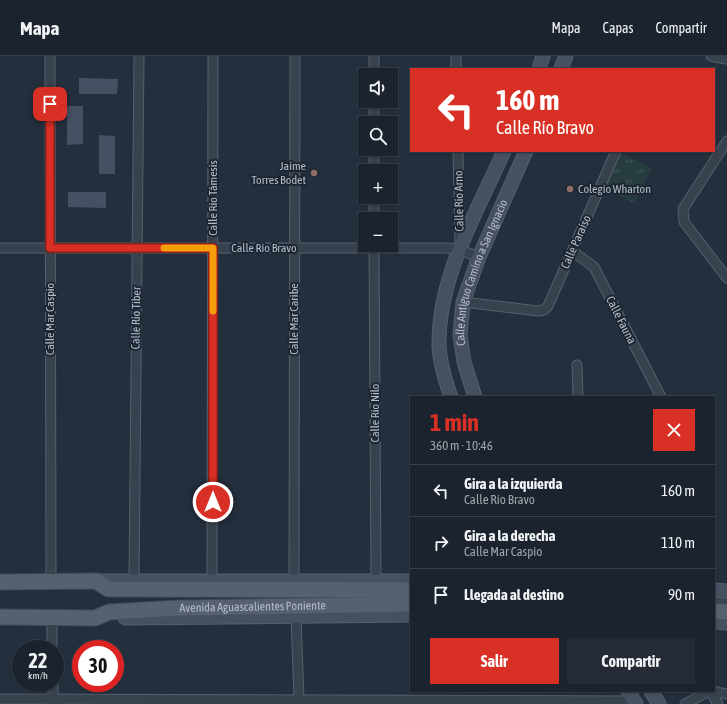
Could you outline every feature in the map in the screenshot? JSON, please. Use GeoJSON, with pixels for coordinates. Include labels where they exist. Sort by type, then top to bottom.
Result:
{"type":"FeatureCollection","features":[{"type":"Feature","properties":{"kind":"main road"},"geometry":{"type":"LineString","coordinates":[[539,68],[543,56]]}},
{"type":"Feature","properties":{"kind":"main road"},"geometry":{"type":"LineString","coordinates":[[561,68],[566,56]]}},
{"type":"Feature","properties":{"kind":"main road","name":"Calle Antiguo Camino a San Ignacio"},"geometry":{"type":"LineString","coordinates":[[451,396],[442,368],[439,345],[442,301],[460,250],[504,152]]}},
{"type":"Feature","properties":{"kind":"main road","name":"Calle Antiguo Camino a San Ignacio"},"geometry":{"type":"LineString","coordinates":[[475,396],[464,362],[460,335],[463,302],[479,257],[526,152]]}},
{"type":"Feature","properties":{"kind":"main road","name":"Avenida Aguascalientes Poniente"},"geometry":{"type":"LineString","coordinates":[[0,582],[134,580],[410,582]]}},
{"type":"Feature","properties":{"kind":"main road","name":"Avenida Aguascalientes Poniente"},"geometry":{"type":"LineString","coordinates":[[96,581],[108,589],[410,590]]}},
{"type":"Feature","properties":{"kind":"main road"},"geometry":{"type":"LineString","coordinates":[[715,590],[727,591]]}},
{"type":"Feature","properties":{"kind":"main road","name":"Avenida Aguascalientes Poniente"},"geometry":{"type":"LineString","coordinates":[[96,618],[109,612],[180,608],[410,604]]}},
{"type":"Feature","properties":{"kind":"main road"},"geometry":{"type":"LineString","coordinates":[[715,611],[727,612]]}},
{"type":"Feature","properties":{"kind":"main road","name":"Avenida Aguascalientes Poniente"},"geometry":{"type":"LineString","coordinates":[[0,617],[96,618],[410,615]]}},
{"type":"Feature","properties":{"kind":"main road"},"geometry":{"type":"LineString","coordinates":[[715,622],[727,623]]}},
{"type":"Feature","properties":{"kind":"main road"},"geometry":{"type":"LineString","coordinates":[[652,692],[659,704]]}},
{"type":"Feature","properties":{"kind":"street","name":"Calle Mar Caspio"},"geometry":{"type":"LineString","coordinates":[[50,56],[51,582]]}},
{"type":"Feature","properties":{"kind":"street","name":"Calle Río Tiber"},"geometry":{"type":"LineString","coordinates":[[134,580],[139,56]]}},
{"type":"Feature","properties":{"kind":"street","name":"Calle Río Támesis"},"geometry":{"type":"LineString","coordinates":[[212,581],[213,56]]}},
{"type":"Feature","properties":{"kind":"street","name":"Calle Mar Caribe"},"geometry":{"type":"LineString","coordinates":[[294,581],[295,56]]}},
{"type":"Feature","properties":{"kind":"street"},"geometry":{"type":"LineString","coordinates":[[374,56],[374,68]]}},
{"type":"Feature","properties":{"kind":"street"},"geometry":{"type":"LineString","coordinates":[[456,56],[456,68]]}},
{"type":"Feature","properties":{"kind":"street"},"geometry":{"type":"LineString","coordinates":[[538,56],[539,68]]}},
{"type":"Feature","properties":{"kind":"street"},"geometry":{"type":"LineString","coordinates":[[711,56],[726,59]]}},
{"type":"Feature","properties":{"kind":"street"},"geometry":{"type":"LineString","coordinates":[[727,141],[683,210],[682,216],[684,222],[727,278]]}},
{"type":"Feature","properties":{"kind":"street","name":"Calle Río Arno"},"geometry":{"type":"LineString","coordinates":[[458,152],[460,250]]}},
{"type":"Feature","properties":{"kind":"street","name":"Calle Paraíso"},"geometry":{"type":"LineString","coordinates":[[463,302],[538,311],[544,310],[548,306],[616,152]]}},
{"type":"Feature","properties":{"kind":"street","name":"Calle Río Bravo"},"geometry":{"type":"LineString","coordinates":[[0,248],[294,248],[358,246]]}},
{"type":"Feature","properties":{"kind":"street","name":"Calle Río Bravo"},"geometry":{"type":"LineString","coordinates":[[398,247],[447,248],[460,250],[479,257]]}},
{"type":"Feature","properties":{"kind":"street","name":"Calle Fauna"},"geometry":{"type":"LineString","coordinates":[[572,251],[594,267],[660,396]]}},
{"type":"Feature","properties":{"kind":"street","name":"Calle Río Nilo"},"geometry":{"type":"LineString","coordinates":[[374,252],[376,581]]}},
{"type":"Feature","properties":{"kind":"street"},"geometry":{"type":"LineString","coordinates":[[578,365],[578,396]]}},
{"type":"Feature","properties":{"kind":"street"},"geometry":{"type":"LineString","coordinates":[[296,616],[300,702]]}},
{"type":"Feature","properties":{"kind":"street"},"geometry":{"type":"LineString","coordinates":[[52,618],[52,640]]}},
{"type":"Feature","properties":{"kind":"street"},"geometry":{"type":"LineString","coordinates":[[478,692],[479,702]]}},
{"type":"Feature","properties":{"kind":"street"},"geometry":{"type":"LineString","coordinates":[[685,704],[708,692]]}},
{"type":"Feature","properties":{"kind":"street"},"geometry":{"type":"LineString","coordinates":[[711,692],[718,704]]}},
{"type":"Feature","properties":{"kind":"street"},"geometry":{"type":"LineString","coordinates":[[715,692],[727,694]]}},
{"type":"Feature","properties":{"kind":"street"},"geometry":{"type":"LineString","coordinates":[[0,699],[55,701],[251,702],[551,702],[633,699]]}},
{"type":"Feature","properties":{"kind":"green space"},"geometry":{"type":"Polygon","coordinates":[[[621,153],[652,168],[634,203],[604,188],[621,153]]]}},
{"type":"Feature","properties":{"kind":"building"},"geometry":{"type":"Polygon","coordinates":[[[79,78],[118,79],[117,94],[79,94],[79,78]]]}},
{"type":"Feature","properties":{"kind":"building"},"geometry":{"type":"Polygon","coordinates":[[[67,106],[83,106],[83,144],[67,145],[67,106]]]}},
{"type":"Feature","properties":{"kind":"building"},"geometry":{"type":"Polygon","coordinates":[[[99,135],[115,136],[115,174],[99,174],[99,135]]]}},
{"type":"Feature","properties":{"kind":"building"},"geometry":{"type":"Polygon","coordinates":[[[68,192],[106,192],[106,208],[68,207],[68,192]]]}},
{"type":"Feature","properties":{"kind":"tunnel"},"geometry":{"type":"LineString","coordinates":[[715,598],[727,598]]}},
{"type":"Feature","properties":{"kind":"slow traffic"},"geometry":{"type":"LineString","coordinates":[[164,248],[213,248],[213,311]]}},
{"type":"Feature","properties":{"kind":"place","name":"Jaime Torres Bodet"},"geometry":{"type":"Point","coordinates":[314,173]}},
{"type":"Feature","properties":{"kind":"place","name":"Colegio Wharton"},"geometry":{"type":"Point","coordinates":[570,189]}},
{"type":"Feature","properties":{"kind":"route"},"geometry":{"type":"LineString","coordinates":[[50,104],[50,248],[213,248],[213,502]]}}]}
